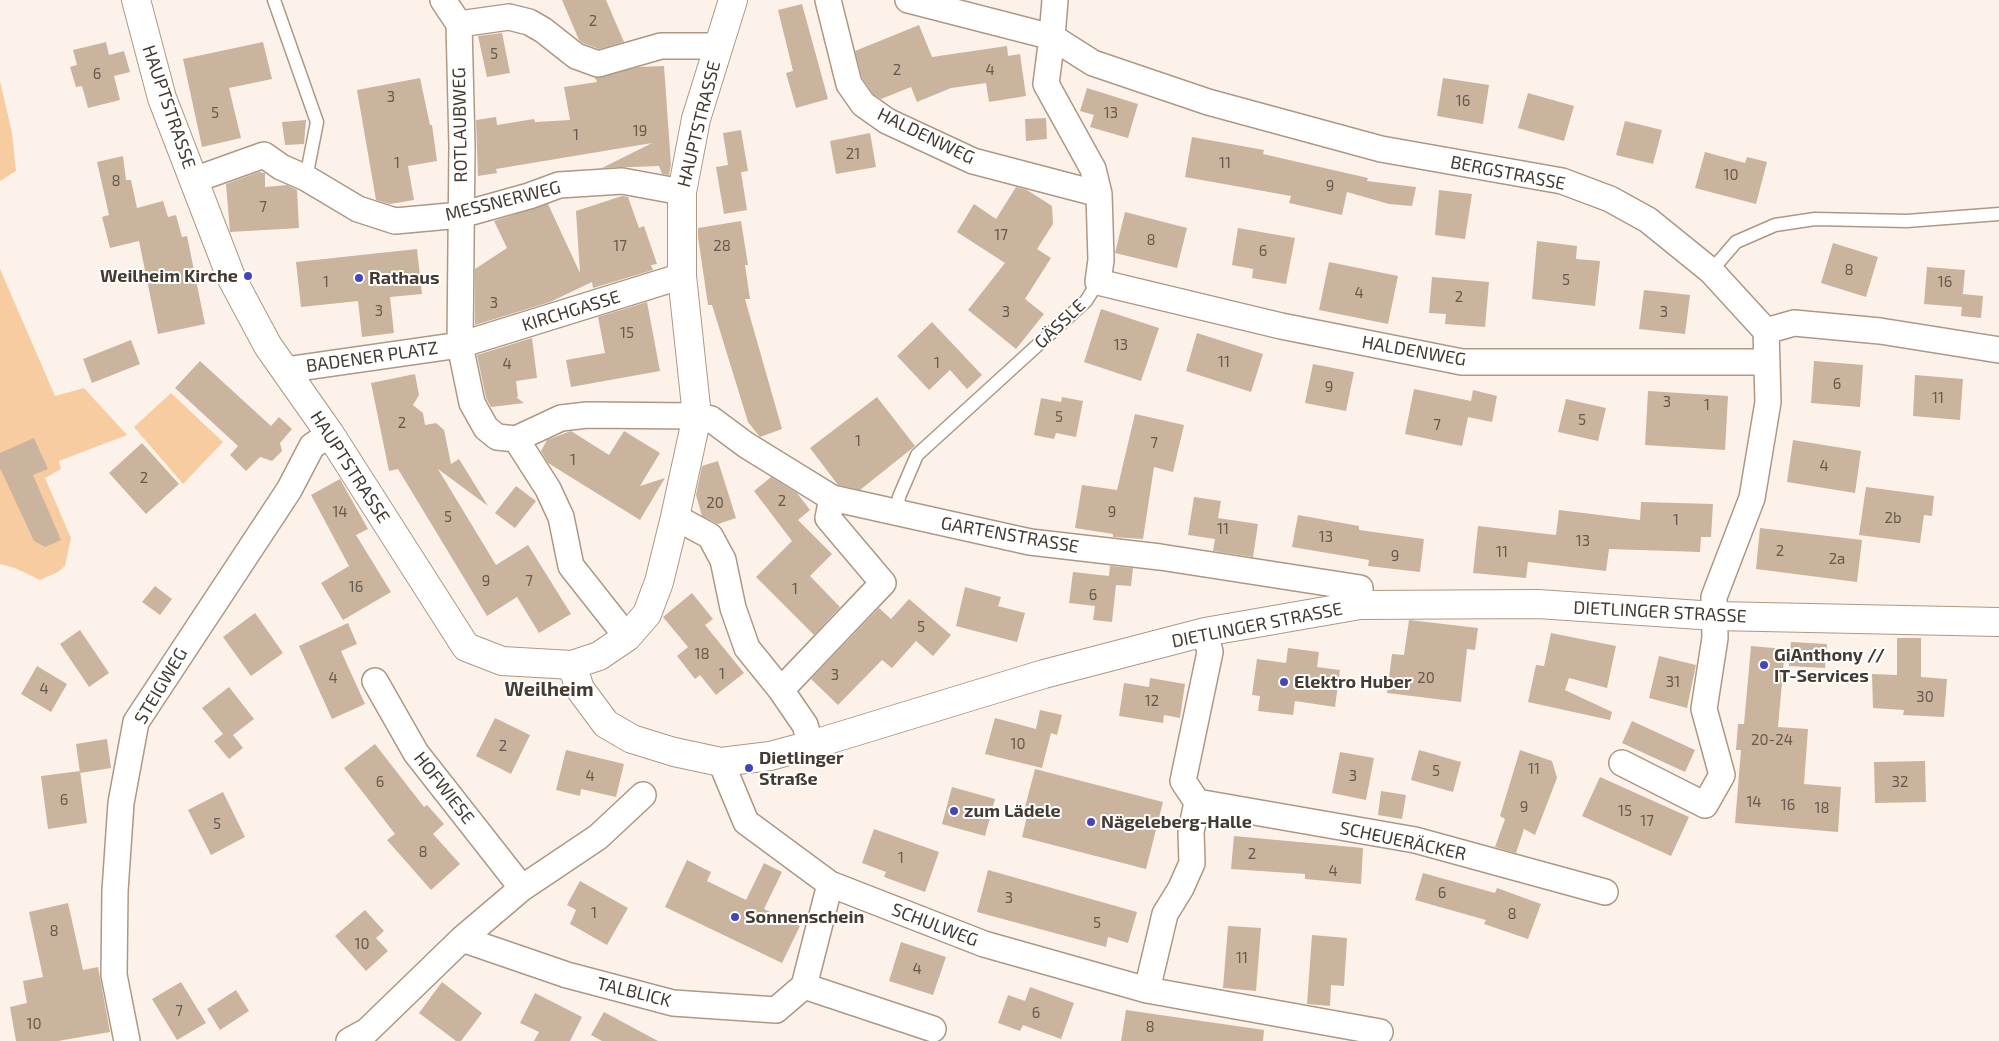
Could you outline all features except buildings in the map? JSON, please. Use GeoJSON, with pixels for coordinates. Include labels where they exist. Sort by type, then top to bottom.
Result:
{"type":"FeatureCollection","features":[{"type":"Feature","properties":{"kind":"street","name":"HAUPTSTRASSE"},"geometry":{"type":"LineString","coordinates":[[136,0],[162,98],[232,277],[253,320],[330,434],[466,647],[502,661],[572,665],[599,656],[627,637],[647,614],[659,582],[675,517],[697,416],[682,276],[682,192],[696,119],[733,0]]}},
{"type":"Feature","properties":{"kind":"street"},"geometry":{"type":"LineString","coordinates":[[443,0],[459,24],[509,17],[529,22],[543,30],[576,56],[598,64],[661,46],[718,46]]}},
{"type":"Feature","properties":{"kind":"street","name":"HALDENWEG"},"geometry":{"type":"LineString","coordinates":[[828,0],[849,84],[863,104],[887,120],[973,161],[1099,194]]}},
{"type":"Feature","properties":{"kind":"street","name":"BERGSTRASSE"},"geometry":{"type":"LineString","coordinates":[[908,0],[1052,37],[1093,63],[1208,102],[1381,149],[1562,181],[1610,199],[1648,220],[1711,271],[1766,331]]}},
{"type":"Feature","properties":{"kind":"street"},"geometry":{"type":"LineString","coordinates":[[1052,37],[1055,0]]}},
{"type":"Feature","properties":{"kind":"street","name":"ROTLAUBWEG"},"geometry":{"type":"LineString","coordinates":[[459,24],[462,214],[460,345],[472,403],[486,428],[497,437],[516,438]]}},
{"type":"Feature","properties":{"kind":"street","name":"GÄSSLE"},"geometry":{"type":"LineString","coordinates":[[1052,37],[1046,84],[1093,169],[1099,194],[1101,260],[1098,282]]}},
{"type":"Feature","properties":{"kind":"street","name":"MESSNERWEG"},"geometry":{"type":"LineString","coordinates":[[194,180],[264,155],[281,167],[306,178],[358,210],[395,221],[462,214],[529,196],[559,185],[622,180],[682,192]]}},
{"type":"Feature","properties":{"kind":"street","name":"KIRCHGASSE"},"geometry":{"type":"LineString","coordinates":[[460,345],[682,276]]}},
{"type":"Feature","properties":{"kind":"street","name":"HALDENWEG"},"geometry":{"type":"LineString","coordinates":[[1098,282],[1281,326],[1462,362],[1767,362]]}},
{"type":"Feature","properties":{"kind":"street"},"geometry":{"type":"LineString","coordinates":[[1622,763],[1705,805],[1722,775],[1704,709],[1715,638],[1714,597],[1752,498],[1768,402],[1766,331],[1794,324],[1880,331],[1999,350]]}},
{"type":"Feature","properties":{"kind":"street","name":"BADENER PLATZ"},"geometry":{"type":"LineString","coordinates":[[285,370],[460,345]]}},
{"type":"Feature","properties":{"kind":"street"},"geometry":{"type":"LineString","coordinates":[[627,637],[571,566],[562,517],[548,489],[516,438],[561,418],[587,415],[697,416]]}},
{"type":"Feature","properties":{"kind":"street","name":"GARTENSTRASSE"},"geometry":{"type":"LineString","coordinates":[[697,416],[711,419],[746,445],[832,498],[1030,542],[1160,557],[1360,588],[1360,605]]}},
{"type":"Feature","properties":{"kind":"street","name":"STEIGWEG"},"geometry":{"type":"LineString","coordinates":[[127,1041],[114,975],[115,892],[121,803],[136,722],[201,621],[279,506],[312,446],[330,434]]}},
{"type":"Feature","properties":{"kind":"street"},"geometry":{"type":"LineString","coordinates":[[781,690],[883,583],[828,518],[832,498]]}},
{"type":"Feature","properties":{"kind":"street"},"geometry":{"type":"LineString","coordinates":[[675,517],[710,536],[723,560],[733,608],[746,648],[781,690],[805,725],[811,745]]}},
{"type":"Feature","properties":{"kind":"street","name":"DIETLINGER STRASSE"},"geometry":{"type":"LineString","coordinates":[[572,665],[580,689],[606,724],[632,739],[674,752],[721,762],[770,756],[811,745],[1044,674],[1205,632],[1360,605],[1538,604],[1715,616],[1999,622]]}},
{"type":"Feature","properties":{"kind":"street"},"geometry":{"type":"LineString","coordinates":[[1147,990],[1165,914],[1181,888],[1192,864],[1191,832],[1198,802],[1183,781],[1210,652],[1205,632]]}},
{"type":"Feature","properties":{"kind":"street","name":"HOFWIESE"},"geometry":{"type":"LineString","coordinates":[[375,681],[416,754],[522,888]]}},
{"type":"Feature","properties":{"kind":"street","name":"SCHULWEG"},"geometry":{"type":"LineString","coordinates":[[721,762],[746,822],[830,884],[984,944],[1147,990],[1380,1032]]}},
{"type":"Feature","properties":{"kind":"street"},"geometry":{"type":"LineString","coordinates":[[349,1041],[367,1031],[462,938],[522,888],[598,836],[643,795]]}},
{"type":"Feature","properties":{"kind":"street","name":"SCHEUERÄCKER"},"geometry":{"type":"LineString","coordinates":[[1198,802],[1415,840],[1605,892]]}},
{"type":"Feature","properties":{"kind":"street"},"geometry":{"type":"LineString","coordinates":[[830,884],[804,986],[933,1029]]}},
{"type":"Feature","properties":{"kind":"street","name":"TALBLICK"},"geometry":{"type":"LineString","coordinates":[[462,938],[567,974],[673,1003],[776,1010],[804,986]]}},
{"type":"Feature","properties":{"kind":"lane"},"geometry":{"type":"LineString","coordinates":[[274,0],[317,122],[306,178]]}},
{"type":"Feature","properties":{"kind":"lane"},"geometry":{"type":"LineString","coordinates":[[1711,271],[1736,242],[1775,225],[1815,219],[1907,222],[1999,214]]}},
{"type":"Feature","properties":{"kind":"lane","name":"GÄSSLE"},"geometry":{"type":"LineString","coordinates":[[897,513],[899,497],[917,455],[1086,301],[1098,282]]}},
{"type":"Feature","properties":{"kind":"shaded area"},"geometry":{"type":"Polygon","coordinates":[[[0,81],[12,133],[16,171],[0,181],[0,81]]]}},
{"type":"Feature","properties":{"kind":"shaded area"},"geometry":{"type":"Polygon","coordinates":[[[0,269],[55,396],[84,388],[127,435],[59,461],[61,469],[45,478],[71,538],[65,566],[58,572],[40,580],[15,568],[0,564],[0,269]]]}},
{"type":"Feature","properties":{"kind":"shaded area"},"geometry":{"type":"Polygon","coordinates":[[[171,393],[223,442],[183,484],[134,427],[171,393]]]}},
{"type":"Feature","properties":{"kind":"place","name":"Weilheim Kirche"},"geometry":{"type":"Point","coordinates":[248,276]}},
{"type":"Feature","properties":{"kind":"place","name":"Rathaus"},"geometry":{"type":"Point","coordinates":[359,278]}},
{"type":"Feature","properties":{"kind":"place","name":"GiAnthony // IT-Services"},"geometry":{"type":"Point","coordinates":[1764,665]}},
{"type":"Feature","properties":{"kind":"place","name":"Elektro Huber"},"geometry":{"type":"Point","coordinates":[1284,682]}},
{"type":"Feature","properties":{"kind":"place","name":"Dietlinger Straße"},"geometry":{"type":"Point","coordinates":[749,768]}},
{"type":"Feature","properties":{"kind":"place","name":"zum Lädele"},"geometry":{"type":"Point","coordinates":[954,811]}},
{"type":"Feature","properties":{"kind":"place","name":"Nägeleberg-Halle"},"geometry":{"type":"Point","coordinates":[1091,822]}},
{"type":"Feature","properties":{"kind":"place","name":"Sonnenschein"},"geometry":{"type":"Point","coordinates":[735,917]}},
{"type":"Feature","properties":{"kind":"district","name":"Weilheim"},"geometry":{"type":"Point","coordinates":[549,689]}}]}
